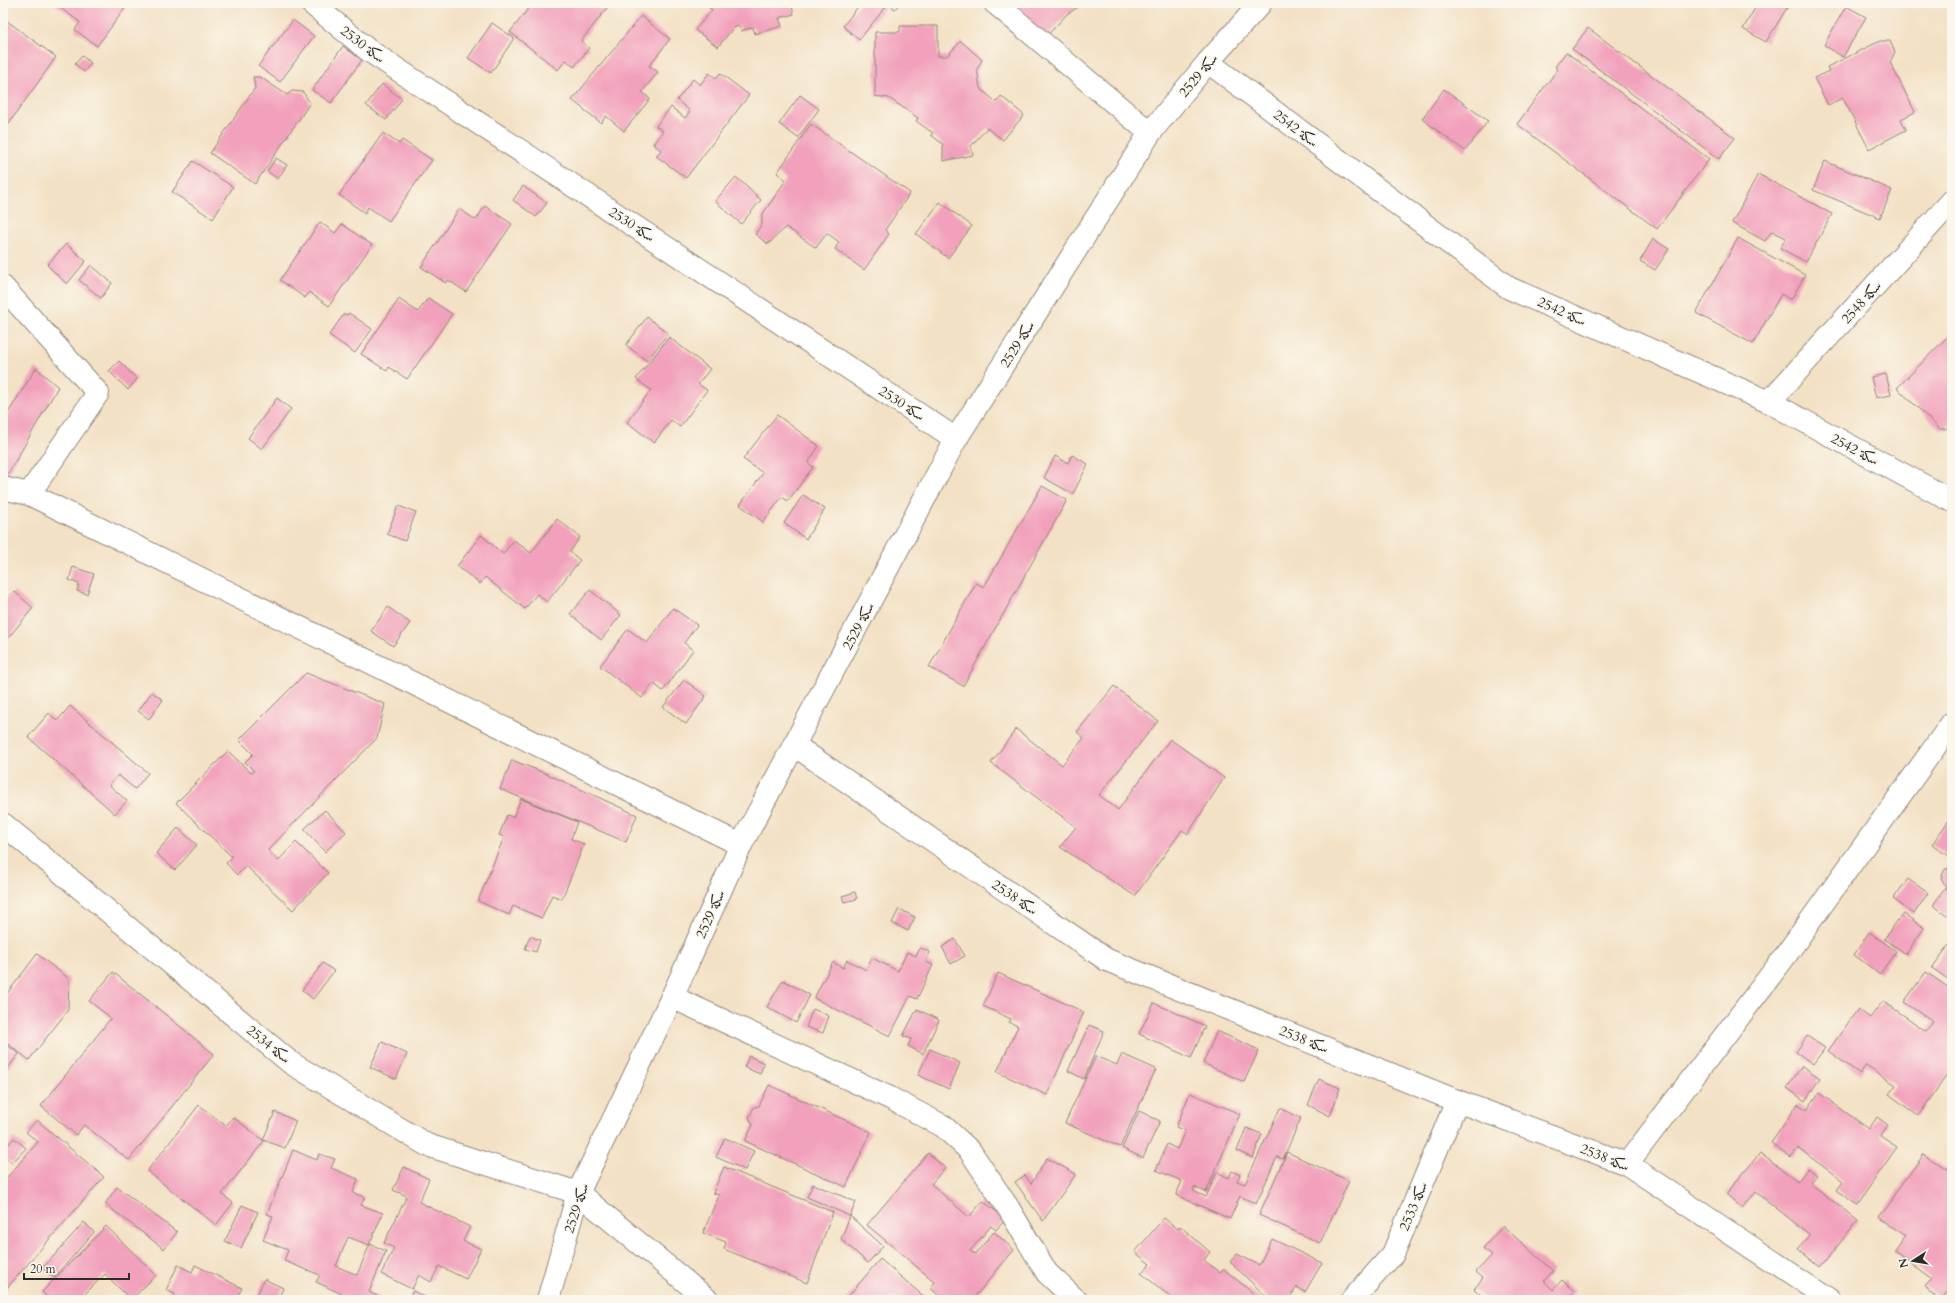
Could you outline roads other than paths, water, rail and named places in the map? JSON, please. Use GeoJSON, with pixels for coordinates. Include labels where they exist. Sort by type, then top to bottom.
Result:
{"type":"FeatureCollection","features":[{"type":"Feature","properties":{"kind":"street","name":"سكة 2530"},"geometry":{"type":"LineString","coordinates":[[311,3],[368,50],[956,439]]}},
{"type":"Feature","properties":{"kind":"street"},"geometry":{"type":"LineString","coordinates":[[996,3],[1150,133]]}},
{"type":"Feature","properties":{"kind":"street","name":"سكة 2529"},"geometry":{"type":"LineString","coordinates":[[548,1300],[578,1193],[672,997],[741,845],[956,439],[1150,133],[1208,62],[1261,3]]}},
{"type":"Feature","properties":{"kind":"street","name":"سكة 2542"},"geometry":{"type":"LineString","coordinates":[[1208,62],[1509,288],[1769,402],[1952,501]]}},
{"type":"Feature","properties":{"kind":"street","name":"سكة 2548"},"geometry":{"type":"LineString","coordinates":[[1769,402],[1952,201]]}},
{"type":"Feature","properties":{"kind":"street"},"geometry":{"type":"LineString","coordinates":[[3,287],[98,393],[30,494]]}},
{"type":"Feature","properties":{"kind":"street"},"geometry":{"type":"LineString","coordinates":[[3,488],[30,494],[741,845]]}},
{"type":"Feature","properties":{"kind":"street"},"geometry":{"type":"LineString","coordinates":[[1627,1164],[1783,959],[1952,723]]}},
{"type":"Feature","properties":{"kind":"street","name":"سكة 2538"},"geometry":{"type":"LineString","coordinates":[[794,745],[1107,960],[1457,1102],[1627,1164],[1830,1300]]}},
{"type":"Feature","properties":{"kind":"street","name":"سكة 2534"},"geometry":{"type":"LineString","coordinates":[[3,824],[291,1063],[427,1145],[578,1193]]}},
{"type":"Feature","properties":{"kind":"street"},"geometry":{"type":"LineString","coordinates":[[672,997],[890,1098],[942,1126],[970,1151],[1009,1210],[1047,1273],[1076,1300]]}},
{"type":"Feature","properties":{"kind":"street","name":"سكة 2533"},"geometry":{"type":"LineString","coordinates":[[1352,1300],[1393,1254],[1457,1102]]}},
{"type":"Feature","properties":{"kind":"street"},"geometry":{"type":"LineString","coordinates":[[578,1193],[708,1300]]}}]}
